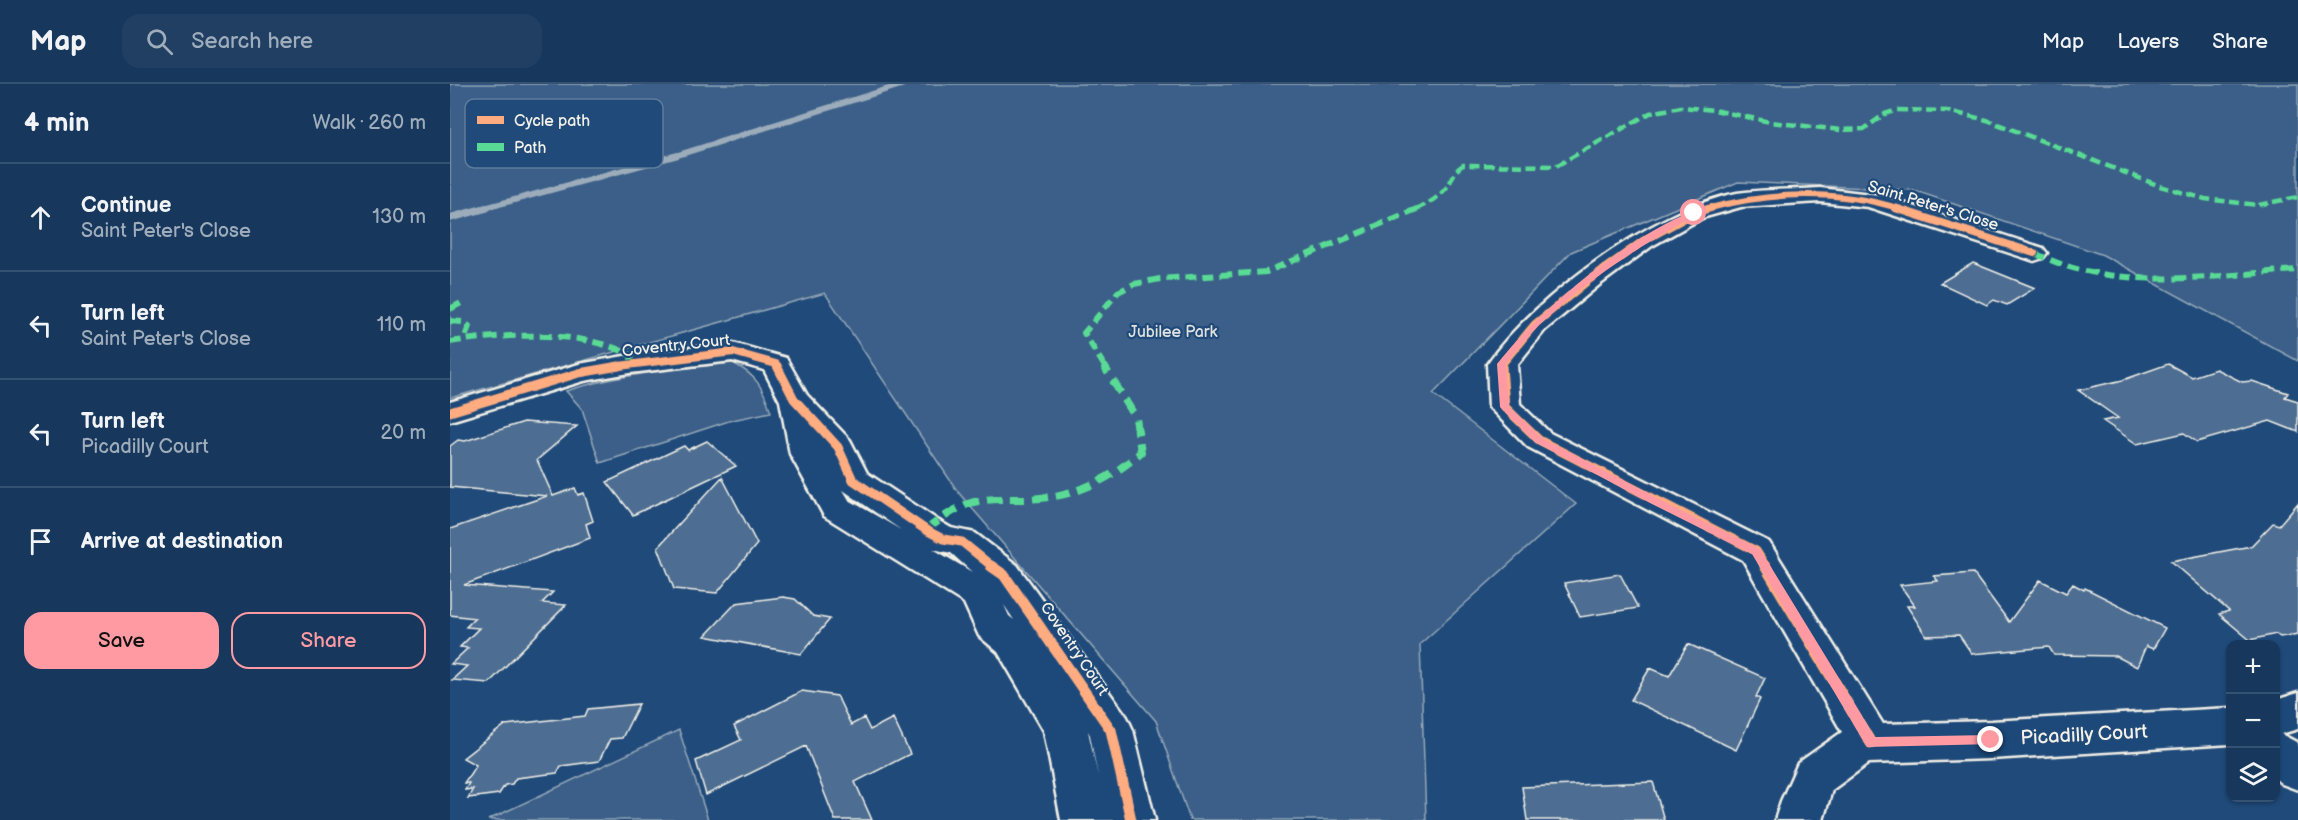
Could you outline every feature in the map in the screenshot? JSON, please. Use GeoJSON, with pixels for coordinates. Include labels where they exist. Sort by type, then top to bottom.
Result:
{"type":"FeatureCollection","features":[{"type":"Feature","properties":{"kind":"street","name":"Saint Peter's Close"},"geometry":{"type":"LineString","coordinates":[[1872,743],[1756,551],[1653,501],[1539,440],[1505,407],[1502,364],[1535,324],[1588,280],[1643,241],[1694,213],[1739,200],[1820,195],[1871,200],[2034,254]]}},
{"type":"Feature","properties":{"kind":"street","name":"Coventry Court"},"geometry":{"type":"LineString","coordinates":[[450,412],[579,373],[630,364],[733,352],[776,364],[794,399],[807,454],[836,508],[980,594],[993,625],[1012,641],[1065,728],[1085,820]]}},
{"type":"Feature","properties":{"kind":"street","name":"Coventry Court"},"geometry":{"type":"LineString","coordinates":[[794,399],[838,447],[853,480],[926,530],[943,538],[962,542],[981,559],[1004,574],[1111,730],[1131,820]]}},
{"type":"Feature","properties":{"kind":"street"},"geometry":{"type":"LineString","coordinates":[[2280,717],[2298,711]]}},
{"type":"Feature","properties":{"kind":"street","name":"Picadilly Court"},"geometry":{"type":"LineString","coordinates":[[1799,820],[1814,777],[1860,744],[1991,740],[2226,726]]}},
{"type":"Feature","properties":{"kind":"street"},"geometry":{"type":"LineString","coordinates":[[2280,755],[2298,770]]}},
{"type":"Feature","properties":{"kind":"green space","name":"Jubilee Park"},"geometry":{"type":"Polygon","coordinates":[[[450,84],[2298,84],[2298,361],[2103,255],[1913,190],[1738,182],[1571,252],[1433,394],[1576,504],[1420,644],[1426,820],[1190,820],[1156,721],[958,492],[825,293],[450,398],[450,84]]]}},
{"type":"Feature","properties":{"kind":"green space"},"geometry":{"type":"Polygon","coordinates":[[[733,363],[748,372],[758,383],[771,412],[732,420],[600,463],[582,409],[566,391],[627,376],[733,363]]]}},
{"type":"Feature","properties":{"kind":"green space"},"geometry":{"type":"Polygon","coordinates":[[[679,730],[708,820],[488,820],[679,730]]]}},
{"type":"Feature","properties":{"kind":"building"},"geometry":{"type":"Polygon","coordinates":[[[1973,263],[2035,288],[2007,305],[1994,300],[1987,305],[1940,283],[1973,263]]]}},
{"type":"Feature","properties":{"kind":"building"},"geometry":{"type":"Polygon","coordinates":[[[2168,364],[2192,377],[2216,369],[2242,382],[2252,381],[2288,393],[2285,397],[2298,401],[2298,432],[2270,421],[2197,442],[2184,433],[2137,444],[2103,421],[2118,418],[2078,390],[2123,380],[2168,364]]]}},
{"type":"Feature","properties":{"kind":"building"},"geometry":{"type":"Polygon","coordinates":[[[524,422],[577,426],[537,460],[553,496],[575,488],[578,495],[584,493],[593,521],[586,524],[590,538],[464,585],[553,592],[542,603],[566,605],[489,683],[452,680],[467,666],[451,664],[468,648],[460,647],[479,628],[466,627],[475,618],[450,615],[450,529],[547,496],[450,487],[450,446],[458,440],[465,441],[524,422]]]}},
{"type":"Feature","properties":{"kind":"building"},"geometry":{"type":"Polygon","coordinates":[[[707,441],[736,466],[633,515],[607,482],[684,446],[688,450],[707,441]]]}},
{"type":"Feature","properties":{"kind":"building"},"geometry":{"type":"Polygon","coordinates":[[[722,477],[757,544],[717,593],[674,589],[658,547],[722,477]]]}},
{"type":"Feature","properties":{"kind":"building"},"geometry":{"type":"Polygon","coordinates":[[[2298,503],[2298,634],[2280,637],[2276,634],[2250,640],[2219,614],[2229,611],[2171,561],[2251,546],[2273,523],[2279,525],[2298,503]]]}},
{"type":"Feature","properties":{"kind":"building"},"geometry":{"type":"Polygon","coordinates":[[[1973,573],[2009,622],[2040,580],[2066,593],[2073,584],[2084,590],[2085,588],[2165,628],[2153,649],[2146,646],[2137,667],[2116,656],[2054,655],[2049,647],[1972,654],[1959,635],[1926,636],[1907,606],[1915,606],[1900,585],[1938,581],[1934,576],[1973,573]]]}},
{"type":"Feature","properties":{"kind":"building"},"geometry":{"type":"Polygon","coordinates":[[[1620,574],[1638,608],[1580,617],[1564,583],[1620,574]]]}},
{"type":"Feature","properties":{"kind":"building"},"geometry":{"type":"Polygon","coordinates":[[[783,597],[795,599],[813,616],[830,619],[801,654],[705,636],[736,603],[783,597]]]}},
{"type":"Feature","properties":{"kind":"building"},"geometry":{"type":"Polygon","coordinates":[[[1688,644],[1765,678],[1756,697],[1760,699],[1736,750],[1631,700],[1650,668],[1669,676],[1688,644]]]}},
{"type":"Feature","properties":{"kind":"building"},"geometry":{"type":"Polygon","coordinates":[[[802,691],[837,696],[851,725],[864,718],[870,730],[893,718],[910,754],[855,782],[872,820],[835,820],[806,746],[706,795],[696,761],[741,740],[734,726],[802,691]]]}},
{"type":"Feature","properties":{"kind":"building"},"geometry":{"type":"Polygon","coordinates":[[[639,704],[622,738],[610,739],[599,761],[561,766],[557,773],[516,778],[512,784],[505,785],[499,794],[468,798],[473,789],[465,790],[469,783],[464,783],[476,765],[463,758],[505,725],[585,716],[588,709],[639,704]]]}},
{"type":"Feature","properties":{"kind":"building"},"geometry":{"type":"Polygon","coordinates":[[[1653,782],[1664,820],[1527,820],[1522,787],[1653,782]]]}},
{"type":"Feature","properties":{"kind":"waterway"},"geometry":{"type":"LineString","coordinates":[[663,159],[904,84]]}},
{"type":"Feature","properties":{"kind":"waterway"},"geometry":{"type":"LineString","coordinates":[[481,209],[631,168]]}},
{"type":"Feature","properties":{"kind":"waterway"},"geometry":{"type":"LineString","coordinates":[[450,218],[486,208]]}},
{"type":"Feature","properties":{"kind":"marked path"},"geometry":{"type":"LineString","coordinates":[[926,530],[955,510],[974,502],[993,499],[1043,498],[1088,488],[1114,474],[1141,452],[1136,418],[1084,333],[1118,292],[1134,284],[1160,279],[1266,272],[1431,203],[1448,186],[1453,172],[1463,165],[1556,166],[1650,113],[1681,107],[1714,110],[1770,122],[1841,130],[1864,129],[1885,114],[1897,110],[1947,111],[1987,120],[2160,186],[2205,199],[2258,205],[2298,197]]}},
{"type":"Feature","properties":{"kind":"marked path"},"geometry":{"type":"LineString","coordinates":[[2034,253],[2083,271],[2124,276],[2173,277],[2298,270]]}},
{"type":"Feature","properties":{"kind":"marked path"},"geometry":{"type":"LineString","coordinates":[[450,309],[465,301]]}},
{"type":"Feature","properties":{"kind":"marked path"},"geometry":{"type":"LineString","coordinates":[[450,321],[462,322],[469,326],[464,340]]}},
{"type":"Feature","properties":{"kind":"marked path"},"geometry":{"type":"LineString","coordinates":[[450,342],[506,336],[542,336],[579,340],[619,350],[632,356],[630,364]]}},
{"type":"Feature","properties":{"kind":"cycle path"},"geometry":{"type":"LineString","coordinates":[[1871,743],[1756,551],[1539,440],[1505,407],[1502,364],[1535,324],[1589,280],[1643,241],[1694,213],[1739,200],[1820,195],[1871,200],[2034,253]]}},
{"type":"Feature","properties":{"kind":"cycle path"},"geometry":{"type":"LineString","coordinates":[[450,412],[579,373],[630,364],[733,352],[776,364],[794,399],[838,447],[853,480],[926,530],[943,539],[962,542],[1004,575],[1111,730],[1131,820]]}},
{"type":"Feature","properties":{"kind":"route"},"geometry":{"type":"LineString","coordinates":[[1694,213],[1643,241],[1588,280],[1535,324],[1502,364],[1505,407],[1539,440],[1653,501],[1705,524],[1756,551],[1872,743],[1991,740]]}}]}
